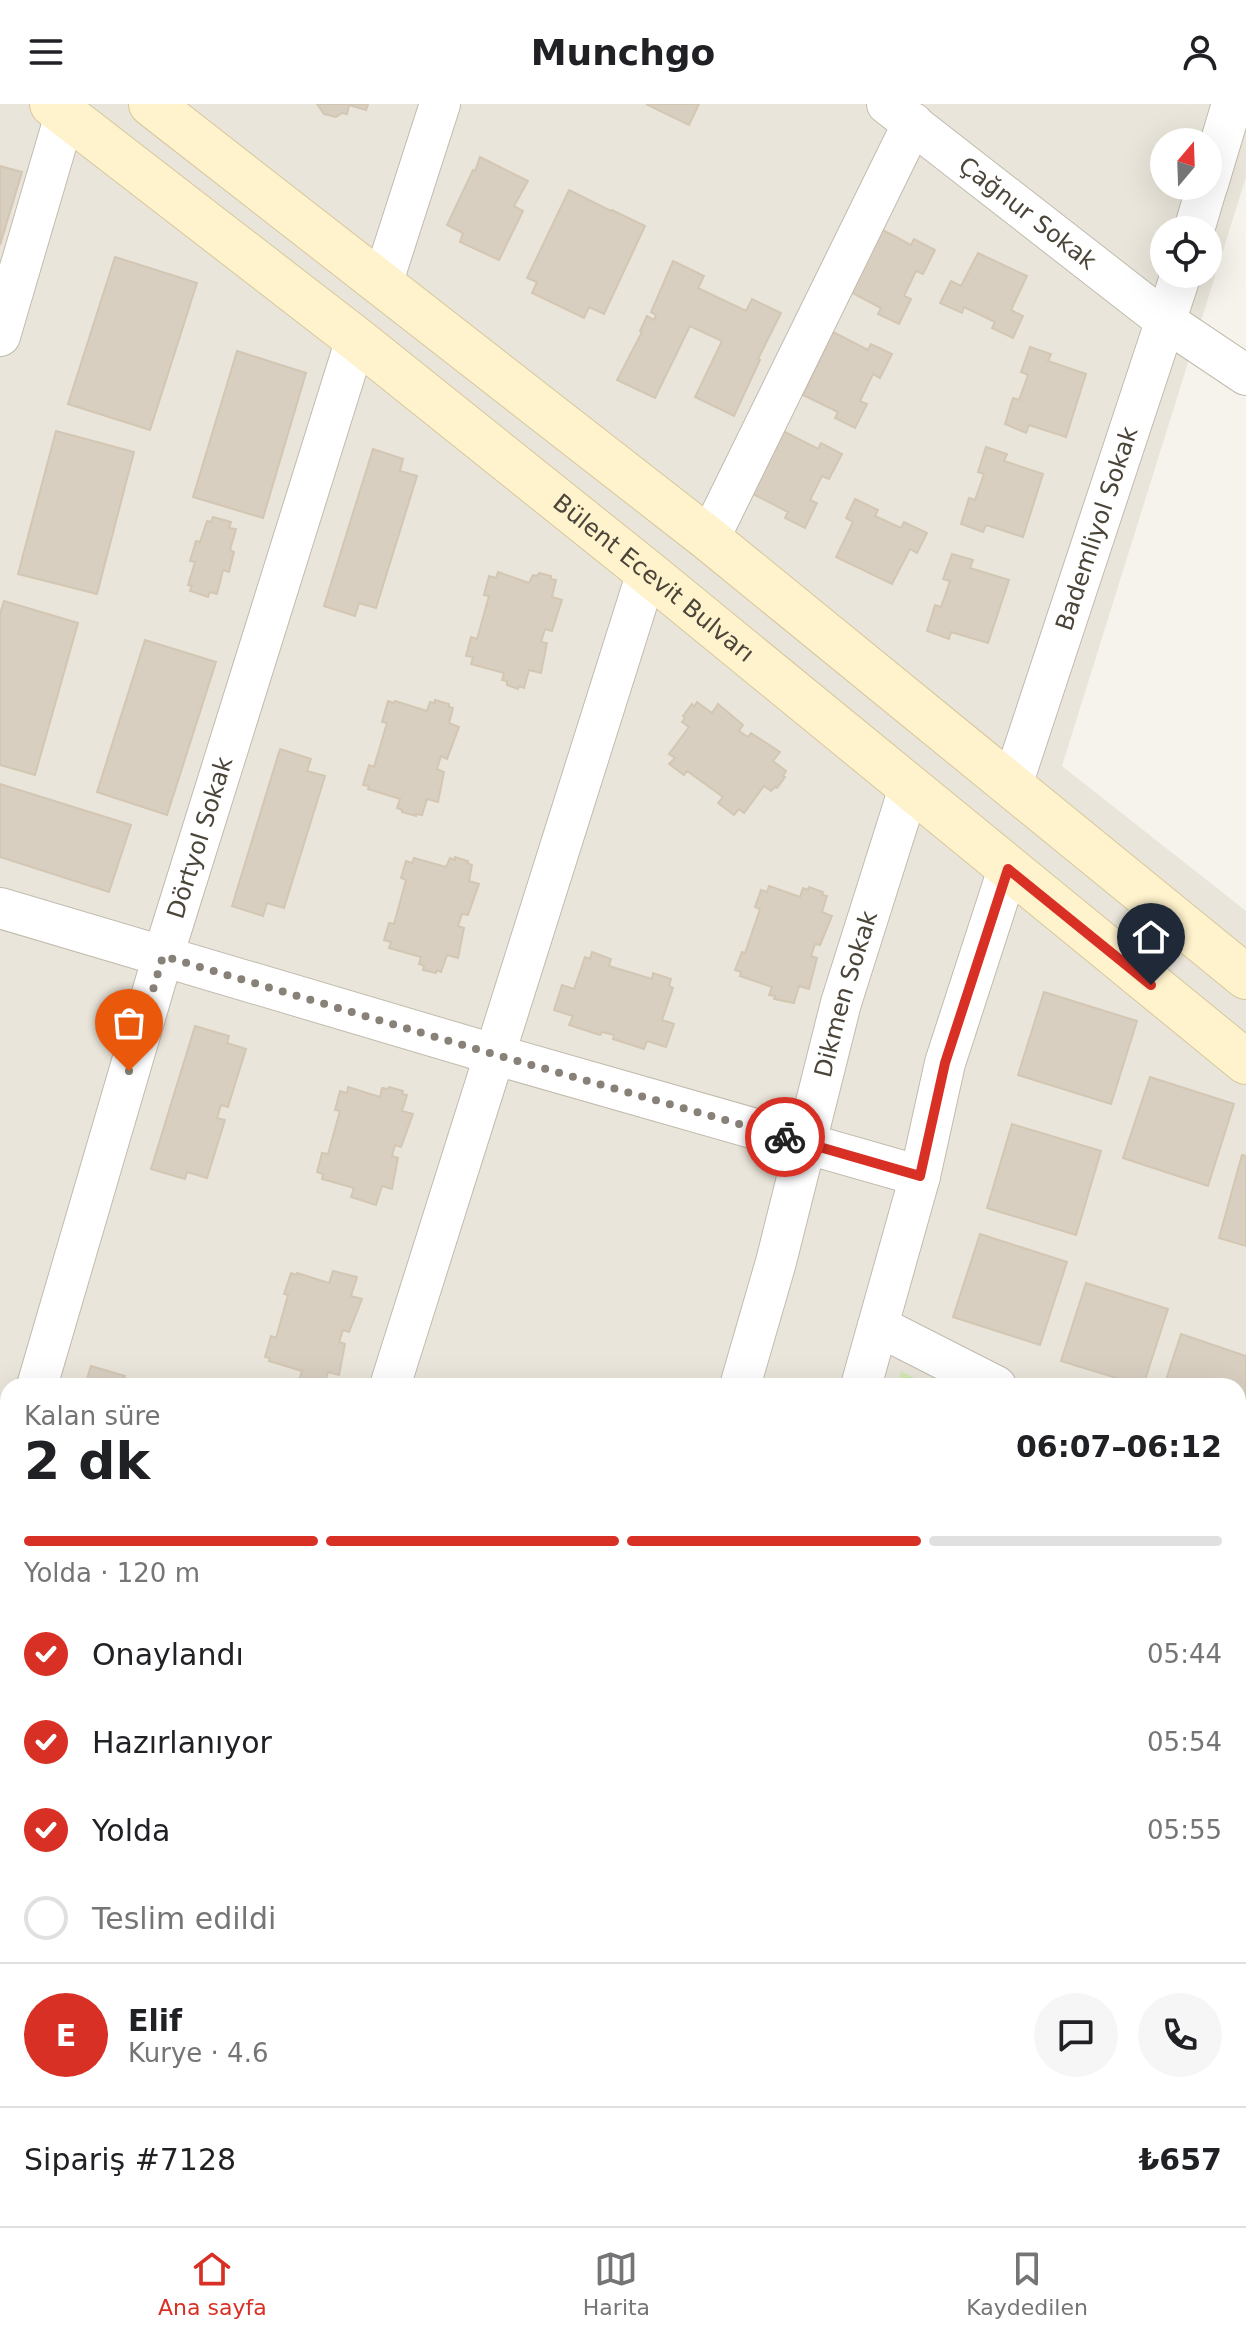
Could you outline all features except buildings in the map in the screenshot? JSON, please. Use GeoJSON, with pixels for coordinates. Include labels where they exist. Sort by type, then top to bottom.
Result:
{"type":"FeatureCollection","features":[{"type":"Feature","properties":{"kind":"main road"},"geometry":{"type":"LineString","coordinates":[[151,104],[709,539],[1246,977]]}},
{"type":"Feature","properties":{"kind":"main road","name":"Bülent Ecevit Bulvarı"},"geometry":{"type":"LineString","coordinates":[[58,110],[356,339],[647,572],[1246,1062]]}},
{"type":"Feature","properties":{"kind":"street"},"geometry":{"type":"LineString","coordinates":[[382,284],[440,104]]}},
{"type":"Feature","properties":{"kind":"street"},"geometry":{"type":"LineString","coordinates":[[1222,138],[1232,104]]}},
{"type":"Feature","properties":{"kind":"street"},"geometry":{"type":"LineString","coordinates":[[0,336],[58,110]]}},
{"type":"Feature","properties":{"kind":"street"},"geometry":{"type":"LineString","coordinates":[[709,539],[900,114]]}},
{"type":"Feature","properties":{"kind":"street","name":"Çağnur Sokak"},"geometry":{"type":"LineString","coordinates":[[900,114],[1167,322],[1246,375]]}},
{"type":"Feature","properties":{"kind":"street","name":"Bademliyol Sokak"},"geometry":{"type":"LineString","coordinates":[[1012,785],[1177,288]]}},
{"type":"Feature","properties":{"kind":"street","name":"Dörtyol Sokak"},"geometry":{"type":"LineString","coordinates":[[39,1378],[163,956],[356,339]]}},
{"type":"Feature","properties":{"kind":"street"},"geometry":{"type":"LineString","coordinates":[[392,1378],[647,572]]}},
{"type":"Feature","properties":{"kind":"street","name":"Dikmen Sokak"},"geometry":{"type":"LineString","coordinates":[[742,1378],[776,1262],[841,1003],[909,788]]}},
{"type":"Feature","properties":{"kind":"street"},"geometry":{"type":"LineString","coordinates":[[863,1378],[920,1176],[945,1063],[1008,869]]}},
{"type":"Feature","properties":{"kind":"street"},"geometry":{"type":"LineString","coordinates":[[0,908],[920,1176]]}},
{"type":"Feature","properties":{"kind":"street"},"geometry":{"type":"LineString","coordinates":[[878,1326],[980,1378]]}},
{"type":"Feature","properties":{"kind":"shaded area"},"geometry":{"type":"Polygon","coordinates":[[[0,104],[1246,104],[1246,177],[1222,254],[1222,216],[1150,216],[1150,288],[1211,288],[1062,766],[1246,911],[1246,1378],[0,1378],[0,104]]]}},
{"type":"Feature","properties":{"kind":"green space"},"geometry":{"type":"Polygon","coordinates":[[[901,1371],[915,1378],[899,1378],[901,1371]]]}},
{"type":"Feature","properties":{"kind":"way so far"},"geometry":{"type":"LineString","coordinates":[[129,1071],[163,956],[785,1137]]}},
{"type":"Feature","properties":{"kind":"route"},"geometry":{"type":"LineString","coordinates":[[785,1137],[920,1176],[945,1063],[1008,869],[1151,985]]}}]}
